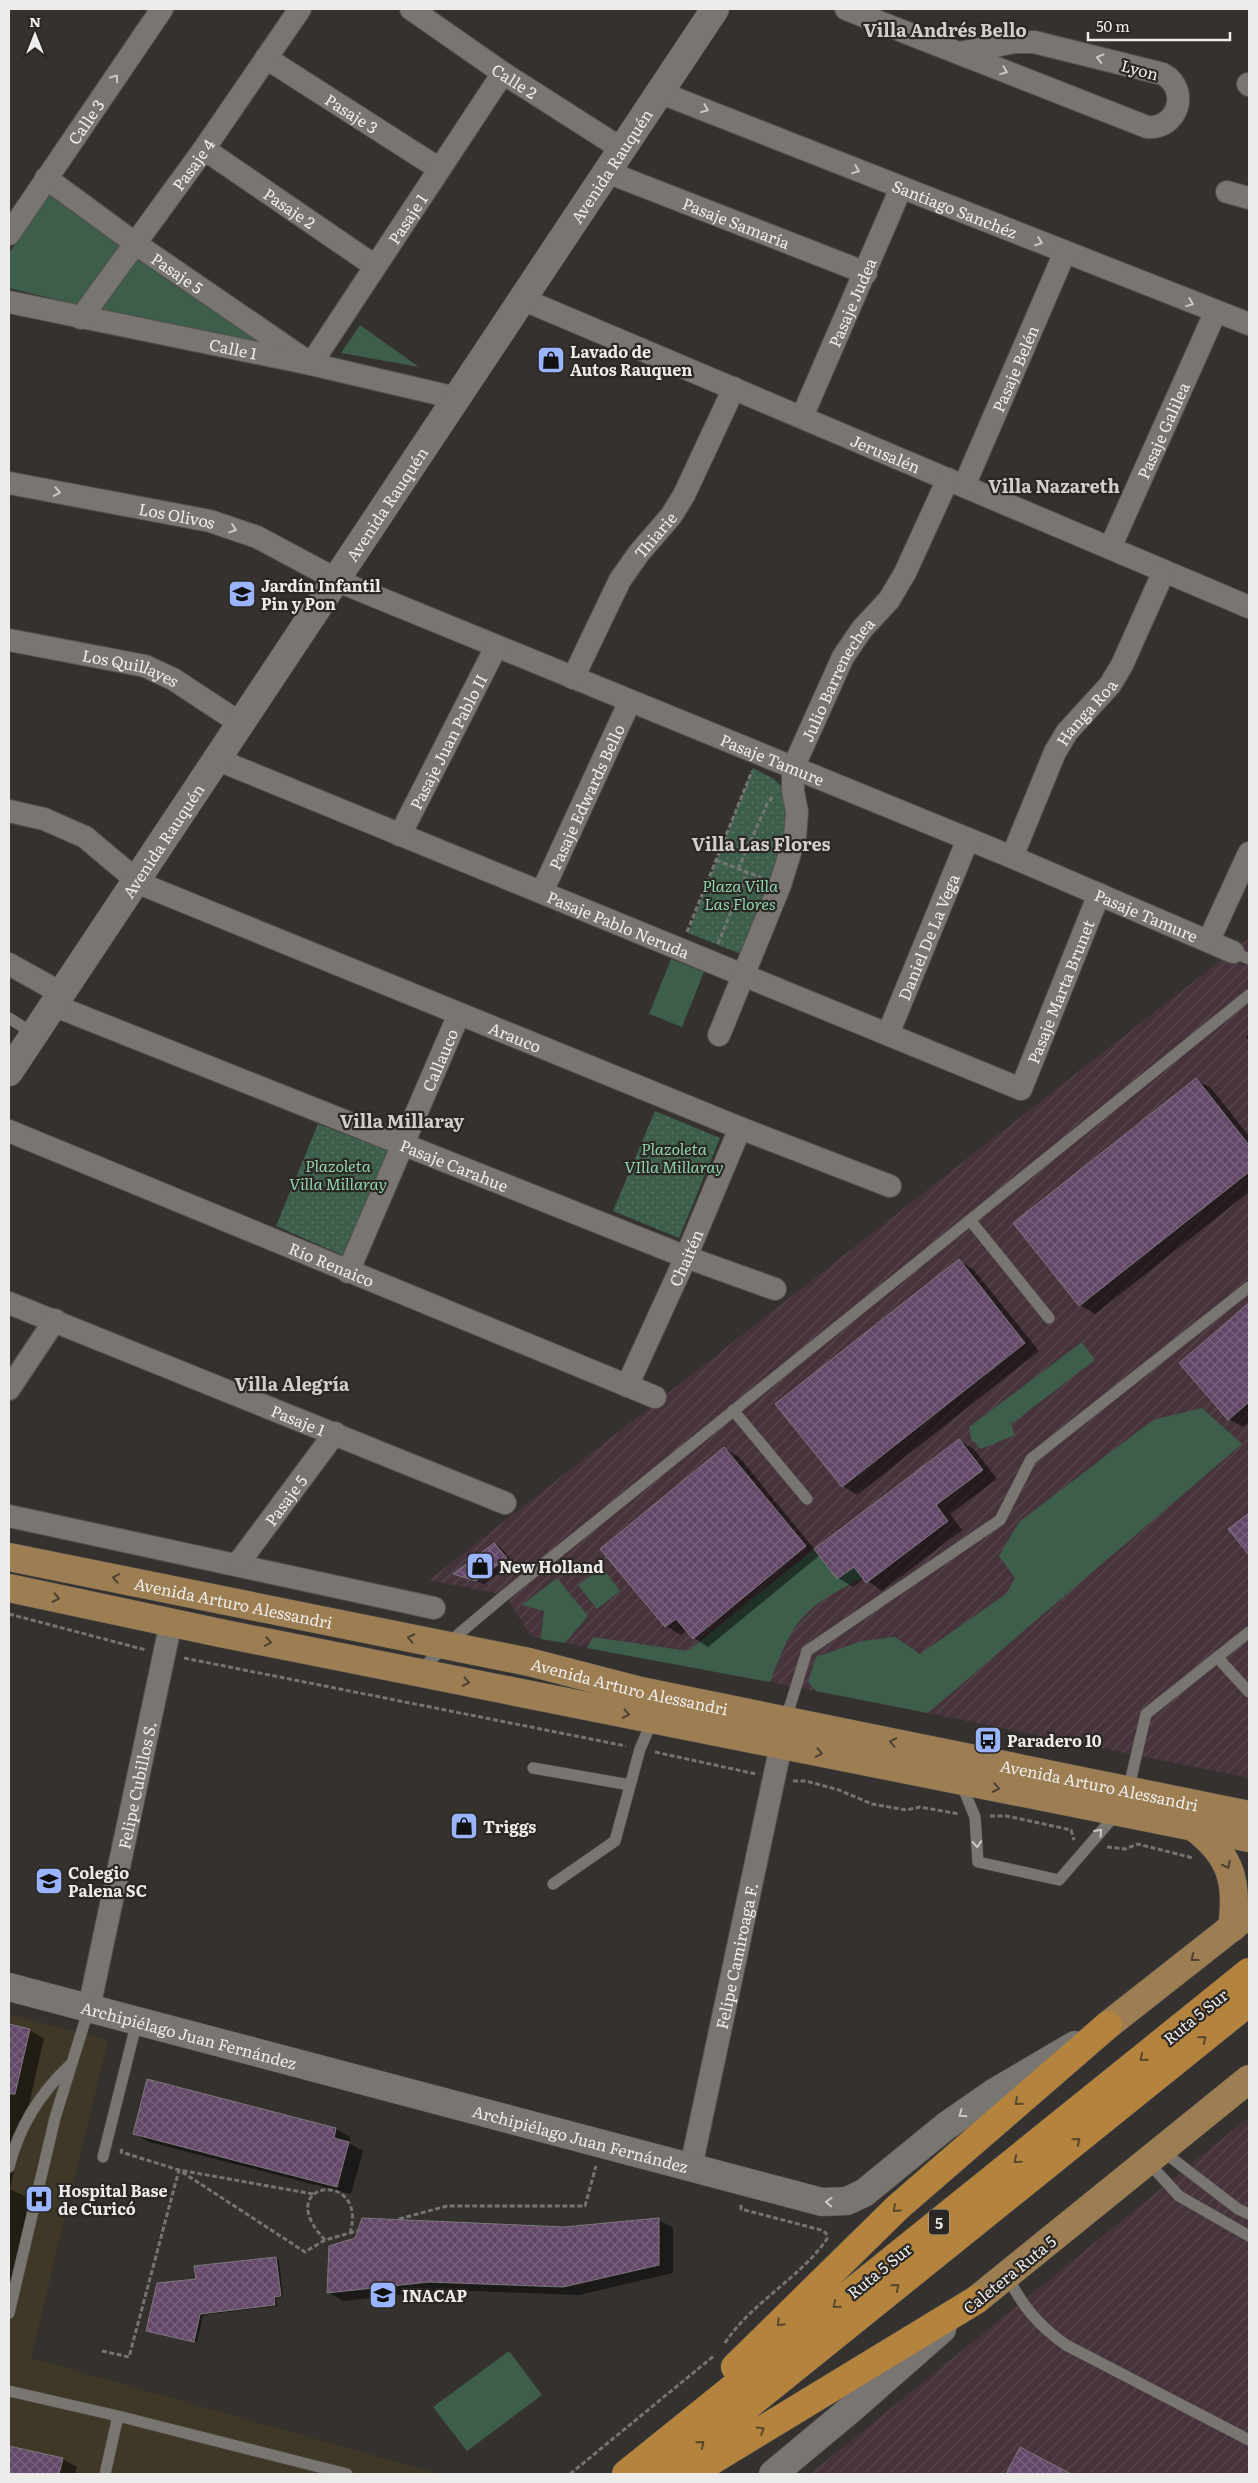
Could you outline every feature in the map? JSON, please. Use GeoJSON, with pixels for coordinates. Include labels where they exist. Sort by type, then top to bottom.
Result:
{"type":"FeatureCollection","features":[{"type":"Feature","properties":{"kind":"highway","name":"Ruta 5 Sur"},"geometry":{"type":"LineString","coordinates":[[628,2473],[1249,1972]]}},
{"type":"Feature","properties":{"kind":"highway","name":"Ruta 5 Sur"},"geometry":{"type":"LineString","coordinates":[[663,2474],[1249,2002]]}},
{"type":"Feature","properties":{"kind":"highway"},"geometry":{"type":"LineString","coordinates":[[628,2473],[863,2239],[1108,2025]]}},
{"type":"Feature","properties":{"kind":"highway"},"geometry":{"type":"LineString","coordinates":[[690,2474],[976,2300]]}},
{"type":"Feature","properties":{"kind":"main road","name":"Avenida Arturo Alessandri"},"geometry":{"type":"LineString","coordinates":[[9,1557],[529,1662],[641,1691],[960,1781],[1123,1802],[1249,1815]]}},
{"type":"Feature","properties":{"kind":"main road","name":"Avenida Arturo Alessandri"},"geometry":{"type":"LineString","coordinates":[[9,1588],[653,1719],[782,1732],[1123,1802],[1196,1829],[1249,1838]]}},
{"type":"Feature","properties":{"kind":"main road"},"geometry":{"type":"LineString","coordinates":[[1108,2025],[1241,1921],[1231,1873],[1224,1859],[1209,1839],[1196,1829]]}},
{"type":"Feature","properties":{"kind":"main road","name":"Caletera Ruta 5"},"geometry":{"type":"LineString","coordinates":[[976,2300],[1249,2079]]}},
{"type":"Feature","properties":{"kind":"street","name":"Calle 3"},"geometry":{"type":"LineString","coordinates":[[9,234],[162,9]]}},
{"type":"Feature","properties":{"kind":"street","name":"Pasaje 4"},"geometry":{"type":"LineString","coordinates":[[81,318],[204,149],[300,9]]}},
{"type":"Feature","properties":{"kind":"street","name":"Calle 2"},"geometry":{"type":"LineString","coordinates":[[411,9],[503,73],[622,149]]}},
{"type":"Feature","properties":{"kind":"street","name":"Avenida Rauquén"},"geometry":{"type":"LineString","coordinates":[[9,1072],[138,882],[216,759],[715,9]]}},
{"type":"Feature","properties":{"kind":"street","name":"Lyon"},"geometry":{"type":"LineString","coordinates":[[846,9],[958,53],[1147,127],[1159,127],[1165,124],[1176,109],[1178,100],[1175,84],[1163,74],[1050,45],[1015,42],[958,53]]}},
{"type":"Feature","properties":{"kind":"street","name":"Pasaje 3"},"geometry":{"type":"LineString","coordinates":[[266,58],[438,168]]}},
{"type":"Feature","properties":{"kind":"street","name":"Pasaje 1"},"geometry":{"type":"LineString","coordinates":[[311,364],[438,168],[503,73]]}},
{"type":"Feature","properties":{"kind":"street","name":"Santiago Sanchéz"},"geometry":{"type":"LineString","coordinates":[[659,92],[1215,313],[1249,324]]}},
{"type":"Feature","properties":{"kind":"street","name":"Pasaje 2"},"geometry":{"type":"LineString","coordinates":[[204,149],[375,266]]}},
{"type":"Feature","properties":{"kind":"street","name":"Pasaje Samaría"},"geometry":{"type":"LineString","coordinates":[[607,172],[866,273]]}},
{"type":"Feature","properties":{"kind":"street","name":"Pasaje 5"},"geometry":{"type":"LineString","coordinates":[[46,178],[136,244],[311,364]]}},
{"type":"Feature","properties":{"kind":"street","name":"Pasaje Judea"},"geometry":{"type":"LineString","coordinates":[[802,417],[866,273],[901,188]]}},
{"type":"Feature","properties":{"kind":"street"},"geometry":{"type":"LineString","coordinates":[[1226,192],[1249,198]]}},
{"type":"Feature","properties":{"kind":"street","name":"Pasaje Belén"},"geometry":{"type":"LineString","coordinates":[[956,483],[1065,252]]}},
{"type":"Feature","properties":{"kind":"street","name":"Jerusalén"},"geometry":{"type":"LineString","coordinates":[[522,299],[1249,607]]}},
{"type":"Feature","properties":{"kind":"street","name":"Calle 1"},"geometry":{"type":"LineString","coordinates":[[9,302],[311,364],[456,398]]}},
{"type":"Feature","properties":{"kind":"street","name":"Pasaje Galilea"},"geometry":{"type":"LineString","coordinates":[[1110,548],[1215,313]]}},
{"type":"Feature","properties":{"kind":"street","name":"Thiarie"},"geometry":{"type":"LineString","coordinates":[[573,678],[624,573],[671,516],[684,495],[734,388]]}},
{"type":"Feature","properties":{"kind":"street","name":"Los Olivos"},"geometry":{"type":"LineString","coordinates":[[9,483],[210,521],[258,537],[336,580]]}},
{"type":"Feature","properties":{"kind":"street","name":"Julio Barrenechea"},"geometry":{"type":"LineString","coordinates":[[719,1035],[742,974],[780,885],[795,837],[797,812],[793,791],[793,768],[843,657],[862,629],[889,600],[956,483]]}},
{"type":"Feature","properties":{"kind":"street","name":"Hanga Roa"},"geometry":{"type":"LineString","coordinates":[[1012,857],[1055,752],[1067,732],[1110,685],[1122,665],[1164,571]]}},
{"type":"Feature","properties":{"kind":"street","name":"Pasaje Tamure"},"geometry":{"type":"LineString","coordinates":[[336,580],[496,648],[1012,857],[1241,955]]}},
{"type":"Feature","properties":{"kind":"street","name":"Los Quillayes"},"geometry":{"type":"LineString","coordinates":[[9,640],[145,666],[173,678],[240,723]]}},
{"type":"Feature","properties":{"kind":"street","name":"Pasaje Juan Pablo II"},"geometry":{"type":"LineString","coordinates":[[400,835],[496,648]]}},
{"type":"Feature","properties":{"kind":"street","name":"Pasaje Edwards Bello"},"geometry":{"type":"LineString","coordinates":[[542,892],[630,701]]}},
{"type":"Feature","properties":{"kind":"street","name":"Pasaje Pablo Neruda"},"geometry":{"type":"LineString","coordinates":[[216,759],[1021,1088]]}},
{"type":"Feature","properties":{"kind":"street","name":"Arauco"},"geometry":{"type":"LineString","coordinates":[[9,811],[44,819],[85,837],[138,882],[740,1128],[890,1186]]}},
{"type":"Feature","properties":{"kind":"street","name":"Daniel De La Vega"},"geometry":{"type":"LineString","coordinates":[[888,1034],[968,839]]}},
{"type":"Feature","properties":{"kind":"street","name":"Pasaje Tamure"},"geometry":{"type":"LineString","coordinates":[[1209,940],[1249,852]]}},
{"type":"Feature","properties":{"kind":"street","name":"Pasaje Marta Brunet"},"geometry":{"type":"LineString","coordinates":[[1021,1088],[1100,894]]}},
{"type":"Feature","properties":{"kind":"street","name":"Pasaje Carahue"},"geometry":{"type":"LineString","coordinates":[[9,964],[57,999],[404,1144],[686,1257],[775,1289]]}},
{"type":"Feature","properties":{"kind":"street","name":"Callauco"},"geometry":{"type":"LineString","coordinates":[[348,1272],[460,1014]]}},
{"type":"Feature","properties":{"kind":"street","name":"Chaitén"},"geometry":{"type":"LineString","coordinates":[[627,1386],[686,1257],[740,1128]]}},
{"type":"Feature","properties":{"kind":"street","name":"Río Renaico"},"geometry":{"type":"LineString","coordinates":[[9,1131],[655,1397]]}},
{"type":"Feature","properties":{"kind":"street","name":"Pasaje 1"},"geometry":{"type":"LineString","coordinates":[[9,1303],[56,1320],[505,1503]]}},
{"type":"Feature","properties":{"kind":"street"},"geometry":{"type":"LineString","coordinates":[[9,1389],[56,1320]]}},
{"type":"Feature","properties":{"kind":"street","name":"Pasaje 5"},"geometry":{"type":"LineString","coordinates":[[237,1566],[335,1433]]}},
{"type":"Feature","properties":{"kind":"street","name":"Avenida Arturo Alessandri"},"geometry":{"type":"LineString","coordinates":[[9,1516],[434,1608]]}},
{"type":"Feature","properties":{"kind":"street","name":"Felipe Cubillos S."},"geometry":{"type":"LineString","coordinates":[[89,2008],[171,1622]]}},
{"type":"Feature","properties":{"kind":"street","name":"Felipe Camiroaga F."},"geometry":{"type":"LineString","coordinates":[[691,2167],[774,1782],[782,1732]]}},
{"type":"Feature","properties":{"kind":"street","name":"Archipiélago Juan Fernández"},"geometry":{"type":"LineString","coordinates":[[9,1987],[822,2202],[847,2201],[864,2193],[946,2126],[994,2092],[1108,2025]]}},
{"type":"Feature","properties":{"kind":"street","name":"Caletera Ruta 5"},"geometry":{"type":"LineString","coordinates":[[773,2474],[852,2409],[976,2300]]}},
{"type":"Feature","properties":{"kind":"lane"},"geometry":{"type":"LineString","coordinates":[[418,1672],[505,1595],[1249,995]]}},
{"type":"Feature","properties":{"kind":"lane"},"geometry":{"type":"LineString","coordinates":[[9,1018],[34,1034]]}},
{"type":"Feature","properties":{"kind":"lane"},"geometry":{"type":"LineString","coordinates":[[970,1220],[1048,1318]]}},
{"type":"Feature","properties":{"kind":"lane"},"geometry":{"type":"LineString","coordinates":[[782,1732],[807,1651],[1000,1520],[1031,1459],[1249,1287]]}},
{"type":"Feature","properties":{"kind":"lane"},"geometry":{"type":"LineString","coordinates":[[733,1410],[807,1500]]}},
{"type":"Feature","properties":{"kind":"lane"},"geometry":{"type":"LineString","coordinates":[[960,1781],[975,1817],[978,1862],[1059,1880],[1123,1802],[1146,1714],[1249,1632]]}},
{"type":"Feature","properties":{"kind":"lane"},"geometry":{"type":"LineString","coordinates":[[1217,1657],[1249,1692]]}},
{"type":"Feature","properties":{"kind":"lane"},"geometry":{"type":"LineString","coordinates":[[553,1884],[615,1841],[640,1749],[653,1719]]}},
{"type":"Feature","properties":{"kind":"lane"},"geometry":{"type":"LineString","coordinates":[[533,1768],[630,1785]]}},
{"type":"Feature","properties":{"kind":"lane"},"geometry":{"type":"LineString","coordinates":[[9,2314],[55,2118],[89,2008]]}},
{"type":"Feature","properties":{"kind":"lane"},"geometry":{"type":"LineString","coordinates":[[103,2157],[137,2021]]}},
{"type":"Feature","properties":{"kind":"lane"},"geometry":{"type":"LineString","coordinates":[[9,2167],[18,2136],[35,2104],[46,2089],[72,2063]]}},
{"type":"Feature","properties":{"kind":"lane"},"geometry":{"type":"LineString","coordinates":[[1154,2156],[1249,2214]]}},
{"type":"Feature","properties":{"kind":"lane"},"geometry":{"type":"LineString","coordinates":[[1154,2156],[1179,2196],[1249,2236]]}},
{"type":"Feature","properties":{"kind":"lane"},"geometry":{"type":"LineString","coordinates":[[1007,2275],[1026,2309],[1039,2324],[1066,2344],[1249,2440]]}},
{"type":"Feature","properties":{"kind":"lane"},"geometry":{"type":"LineString","coordinates":[[9,2391],[118,2416],[347,2474]]}},
{"type":"Feature","properties":{"kind":"lane"},"geometry":{"type":"LineString","coordinates":[[104,2474],[118,2416]]}},
{"type":"Feature","properties":{"kind":"path"},"geometry":{"type":"LineString","coordinates":[[680,948],[759,754]]}},
{"type":"Feature","properties":{"kind":"path"},"geometry":{"type":"LineString","coordinates":[[738,869],[767,804],[793,768]]}},
{"type":"Feature","properties":{"kind":"path"},"geometry":{"type":"LineString","coordinates":[[716,860],[780,885]]}},
{"type":"Feature","properties":{"kind":"path"},"geometry":{"type":"LineString","coordinates":[[712,961],[747,872]]}},
{"type":"Feature","properties":{"kind":"path"},"geometry":{"type":"LineString","coordinates":[[9,1614],[163,1654],[751,1771],[774,1782],[806,1781],[839,1790],[872,1804],[906,1810],[920,1807],[975,1817],[1006,1816],[1071,1830],[1073,1839],[1088,1845],[1125,1849],[1138,1844],[1193,1858],[1198,1862]]}},
{"type":"Feature","properties":{"kind":"path"},"geometry":{"type":"LineString","coordinates":[[399,2219],[447,2206],[585,2206],[600,2142]]}},
{"type":"Feature","properties":{"kind":"path"},"geometry":{"type":"LineString","coordinates":[[123,2143],[121,2152],[179,2170],[313,2194],[322,2190],[338,2191],[346,2196],[352,2207],[353,2222],[350,2233]]}},
{"type":"Feature","properties":{"kind":"path"},"geometry":{"type":"LineString","coordinates":[[179,2170],[306,2252],[325,2240],[357,2231]]}},
{"type":"Feature","properties":{"kind":"path"},"geometry":{"type":"LineString","coordinates":[[102,2351],[128,2357],[179,2170]]}},
{"type":"Feature","properties":{"kind":"path"},"geometry":{"type":"LineString","coordinates":[[724,2344],[740,2323],[776,2291],[827,2239],[826,2233],[821,2230],[741,2209],[742,2180]]}},
{"type":"Feature","properties":{"kind":"path"},"geometry":{"type":"LineString","coordinates":[[313,2194],[308,2205],[308,2216],[313,2227],[325,2240]]}},
{"type":"Feature","properties":{"kind":"path"},"geometry":{"type":"LineString","coordinates":[[570,2474],[698,2371],[719,2351]]}},
{"type":"Feature","properties":{"kind":"shaded area"},"geometry":{"type":"Polygon","coordinates":[[[1249,938],[1249,1778],[531,1636],[505,1595],[429,1580],[1249,938]]]}},
{"type":"Feature","properties":{"kind":"shaded area","name":"Hospital Base de Curicó"},"geometry":{"type":"Polygon","coordinates":[[[9,2014],[108,2040],[31,2358],[439,2474],[9,2474],[9,2014]]]}},
{"type":"Feature","properties":{"kind":"shaded area"},"geometry":{"type":"Polygon","coordinates":[[[1249,2117],[1249,2474],[810,2474],[992,2326],[1249,2117]]]}},
{"type":"Feature","properties":{"kind":"green space"},"geometry":{"type":"Polygon","coordinates":[[[50,193],[127,247],[83,306],[9,288],[9,253],[50,193]]]}},
{"type":"Feature","properties":{"kind":"green space"},"geometry":{"type":"Polygon","coordinates":[[[136,253],[279,347],[95,309],[136,253]]]}},
{"type":"Feature","properties":{"kind":"green space"},"geometry":{"type":"Polygon","coordinates":[[[360,325],[419,367],[341,353],[360,325]]]}},
{"type":"Feature","properties":{"kind":"green space","name":"Plaza Villa Las Flores"},"geometry":{"type":"Polygon","coordinates":[[[753,768],[774,779],[791,796],[794,827],[751,958],[688,933],[753,768]]]}},
{"type":"Feature","properties":{"kind":"green space"},"geometry":{"type":"Polygon","coordinates":[[[671,959],[704,972],[682,1027],[649,1014],[671,959]]]}},
{"type":"Feature","properties":{"kind":"green space","name":"Plazoleta VIlla Millaray"},"geometry":{"type":"Polygon","coordinates":[[[655,1111],[720,1138],[679,1238],[613,1211],[655,1111]]]}},
{"type":"Feature","properties":{"kind":"green space","name":"Plazoleta Villa Millaray"},"geometry":{"type":"Polygon","coordinates":[[[318,1124],[389,1151],[342,1255],[276,1226],[318,1124]]]}},
{"type":"Feature","properties":{"kind":"green space"},"geometry":{"type":"Polygon","coordinates":[[[1082,1342],[1095,1360],[1011,1424],[1015,1435],[981,1449],[971,1439],[969,1427],[1082,1342]]]}},
{"type":"Feature","properties":{"kind":"green space"},"geometry":{"type":"Polygon","coordinates":[[[1202,1408],[1242,1444],[928,1713],[816,1691],[808,1682],[816,1657],[862,1641],[895,1637],[920,1654],[1006,1594],[1015,1578],[999,1556],[1019,1522],[1153,1420],[1202,1408]]]}},
{"type":"Feature","properties":{"kind":"green space"},"geometry":{"type":"Polygon","coordinates":[[[814,1549],[837,1579],[854,1567],[862,1578],[825,1599],[802,1618],[786,1643],[770,1682],[587,1648],[593,1637],[688,1651],[814,1549]]]}},
{"type":"Feature","properties":{"kind":"green space"},"geometry":{"type":"Polygon","coordinates":[[[602,1567],[620,1591],[597,1609],[578,1585],[602,1567]]]}},
{"type":"Feature","properties":{"kind":"green space"},"geometry":{"type":"Polygon","coordinates":[[[557,1578],[588,1616],[565,1643],[541,1639],[544,1611],[522,1605],[557,1578]]]}},
{"type":"Feature","properties":{"kind":"green space"},"geometry":{"type":"Polygon","coordinates":[[[509,2351],[542,2395],[467,2451],[433,2407],[509,2351]]]}},
{"type":"Feature","properties":{"kind":"building"},"geometry":{"type":"Polygon","coordinates":[[[1196,1078],[1249,1145],[1249,1172],[1079,1306],[1013,1223],[1196,1078]]]}},
{"type":"Feature","properties":{"kind":"building"},"geometry":{"type":"Polygon","coordinates":[[[959,1259],[1025,1343],[842,1487],[775,1404],[959,1259]]]}},
{"type":"Feature","properties":{"kind":"building"},"geometry":{"type":"Polygon","coordinates":[[[1249,1303],[1249,1402],[1228,1420],[1179,1363],[1249,1303]]]}},
{"type":"Feature","properties":{"kind":"building"},"geometry":{"type":"Polygon","coordinates":[[[959,1439],[983,1470],[936,1505],[948,1521],[866,1583],[854,1567],[837,1579],[814,1549],[959,1439]]]}},
{"type":"Feature","properties":{"kind":"building"},"geometry":{"type":"Polygon","coordinates":[[[724,1447],[806,1546],[693,1639],[676,1619],[665,1627],[600,1549],[724,1447]]]}},
{"type":"Feature","properties":{"kind":"building"},"geometry":{"type":"Polygon","coordinates":[[[1249,1513],[1249,1555],[1228,1529],[1249,1513]]]}},
{"type":"Feature","properties":{"kind":"building","name":"New Holland"},"geometry":{"type":"Polygon","coordinates":[[[494,1543],[507,1558],[476,1581],[453,1574],[494,1543]]]}},
{"type":"Feature","properties":{"kind":"building"},"geometry":{"type":"Polygon","coordinates":[[[9,2024],[30,2029],[15,2094],[9,2094],[9,2024]]]}},
{"type":"Feature","properties":{"kind":"building"},"geometry":{"type":"Polygon","coordinates":[[[147,2079],[336,2128],[334,2138],[349,2142],[337,2187],[133,2134],[147,2079]]]}},
{"type":"Feature","properties":{"kind":"building"},"geometry":{"type":"Polygon","coordinates":[[[362,2218],[564,2227],[659,2218],[659,2265],[563,2287],[429,2282],[327,2293],[329,2246],[355,2238],[362,2218]]]}},
{"type":"Feature","properties":{"kind":"building"},"geometry":{"type":"Polygon","coordinates":[[[276,2257],[281,2296],[274,2297],[275,2305],[200,2314],[194,2342],[146,2331],[157,2283],[196,2279],[194,2266],[276,2257]]]}},
{"type":"Feature","properties":{"kind":"building"},"geometry":{"type":"Polygon","coordinates":[[[9,2446],[63,2458],[59,2474],[9,2474],[9,2446]]]}},
{"type":"Feature","properties":{"kind":"building"},"geometry":{"type":"Polygon","coordinates":[[[1020,2447],[1071,2474],[1006,2474],[1020,2447]]]}},
{"type":"Feature","properties":{"kind":"place","name":"Lavado de Autos Rauquen"},"geometry":{"type":"Point","coordinates":[551,360]}},
{"type":"Feature","properties":{"kind":"place","name":"Jardín Infantil Pin y Pon"},"geometry":{"type":"Point","coordinates":[242,594]}},
{"type":"Feature","properties":{"kind":"place","name":"New Holland"},"geometry":{"type":"Point","coordinates":[480,1566]}},
{"type":"Feature","properties":{"kind":"place","name":"Paradero 10"},"geometry":{"type":"Point","coordinates":[988,1740]}},
{"type":"Feature","properties":{"kind":"place","name":"Triggs"},"geometry":{"type":"Point","coordinates":[464,1826]}},
{"type":"Feature","properties":{"kind":"place","name":"Colegio Palena SC"},"geometry":{"type":"Point","coordinates":[49,1881]}},
{"type":"Feature","properties":{"kind":"place","name":"Hospital Base de Curicó"},"geometry":{"type":"Point","coordinates":[39,2199]}},
{"type":"Feature","properties":{"kind":"place","name":"INACAP"},"geometry":{"type":"Point","coordinates":[383,2295]}},
{"type":"Feature","properties":{"kind":"district","name":"Villa Andrés Bello"},"geometry":{"type":"Point","coordinates":[945,29]}},
{"type":"Feature","properties":{"kind":"district","name":"Villa Nazareth"},"geometry":{"type":"Point","coordinates":[1054,485]}},
{"type":"Feature","properties":{"kind":"district","name":"Villa Las Flores"},"geometry":{"type":"Point","coordinates":[761,843]}},
{"type":"Feature","properties":{"kind":"district","name":"Villa Millaray"},"geometry":{"type":"Point","coordinates":[402,1120]}},
{"type":"Feature","properties":{"kind":"district","name":"Villa Alegría"},"geometry":{"type":"Point","coordinates":[292,1383]}}]}
